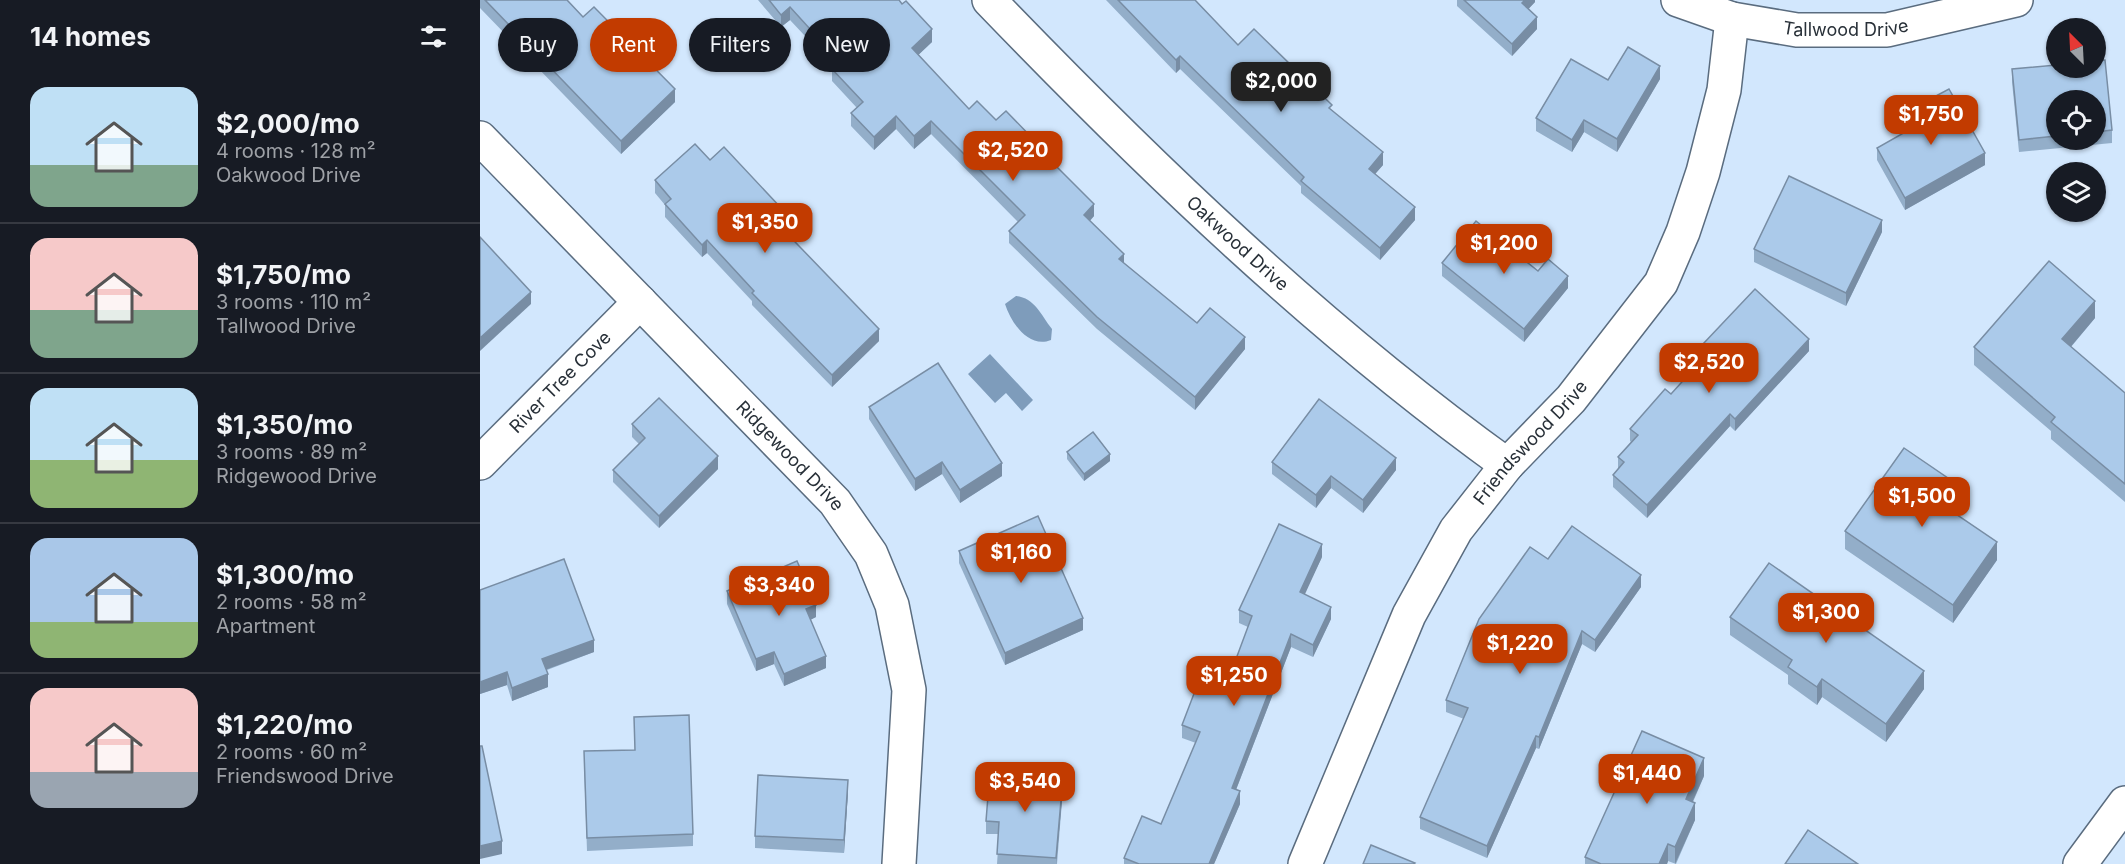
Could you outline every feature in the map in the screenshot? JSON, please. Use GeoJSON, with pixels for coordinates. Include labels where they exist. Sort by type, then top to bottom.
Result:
{"type":"FeatureCollection","features":[{"type":"Feature","properties":{"kind":"street","name":"Oakwood Drive"},"geometry":{"type":"LineString","coordinates":[[989,0],[1088,102],[1232,242],[1428,408],[1507,465]]}},
{"type":"Feature","properties":{"kind":"street","name":"Tallwood Drive"},"geometry":{"type":"LineString","coordinates":[[1678,0],[1732,19],[1797,30],[1887,30],[2016,0]]}},
{"type":"Feature","properties":{"kind":"street","name":"Friendswood Drive"},"geometry":{"type":"LineString","coordinates":[[1305,864],[1414,605],[1456,530],[1507,465],[1571,399],[1662,283],[1683,232],[1703,172],[1724,90],[1732,19]]}},
{"type":"Feature","properties":{"kind":"street","name":"Ridgewood Drive"},"geometry":{"type":"LineString","coordinates":[[480,138],[835,502],[871,554],[892,605],[909,690],[899,864]]}},
{"type":"Feature","properties":{"kind":"street","name":"River Tree Cove"},"geometry":{"type":"LineString","coordinates":[[480,463],[640,302]]}},
{"type":"Feature","properties":{"kind":"street"},"geometry":{"type":"LineString","coordinates":[[2080,864],[2125,803]]}},
{"type":"Feature","properties":{"kind":"water"},"geometry":{"type":"Polygon","coordinates":[[[1016,296],[1023,297],[1037,308],[1052,329],[1051,340],[1035,341],[1028,338],[1016,326],[1005,304],[1016,296]]]}},
{"type":"Feature","properties":{"kind":"water"},"geometry":{"type":"Polygon","coordinates":[[[990,354],[1033,400],[1022,411],[1006,393],[995,403],[968,374],[990,354]]]}},
{"type":"Feature","properties":{"kind":"building"},"geometry":{"type":"Polygon","coordinates":[[[485,0],[567,0],[583,17],[594,7],[605,18],[590,18],[590,72],[658,72],[675,89],[621,141],[554,72],[578,72],[578,18],[502,18],[485,0]]]}},
{"type":"Feature","properties":{"kind":"building"},"geometry":{"type":"Polygon","coordinates":[[[769,0],[899,0],[902,4],[906,1],[932,29],[912,48],[969,109],[977,101],[996,120],[1006,111],[1040,146],[1038,148],[1094,204],[1084,215],[1124,254],[1119,259],[1197,323],[1210,308],[1245,337],[1195,397],[1097,317],[1009,231],[1025,215],[931,121],[914,136],[896,116],[874,137],[851,113],[863,102],[835,72],[890,72],[890,18],[803,18],[803,21],[790,7],[781,15],[769,0]]]}},
{"type":"Feature","properties":{"kind":"building"},"geometry":{"type":"Polygon","coordinates":[[[1118,0],[1195,0],[1238,45],[1254,29],[1332,105],[1329,108],[1383,152],[1369,169],[1415,207],[1380,248],[1301,181],[1304,177],[1180,56],[1176,60],[1118,0]]]}},
{"type":"Feature","properties":{"kind":"building"},"geometry":{"type":"Polygon","coordinates":[[[1464,0],[1525,0],[1522,3],[1537,17],[1512,44],[1464,0]]]}},
{"type":"Feature","properties":{"kind":"building"},"geometry":{"type":"Polygon","coordinates":[[[1628,47],[1660,66],[1617,139],[1584,120],[1572,140],[1536,118],[1571,59],[1608,80],[1628,47]]]}},
{"type":"Feature","properties":{"kind":"building"},"geometry":{"type":"Polygon","coordinates":[[[2046,66],[2046,78],[2106,78],[2106,70],[2112,130],[2106,131],[2106,90],[2046,90],[2046,137],[2019,140],[2012,69],[2046,66]]]}},
{"type":"Feature","properties":{"kind":"building"},"geometry":{"type":"Polygon","coordinates":[[[1949,89],[1985,153],[1905,198],[1877,148],[1923,122],[1915,107],[1949,89]]]}},
{"type":"Feature","properties":{"kind":"building"},"geometry":{"type":"Polygon","coordinates":[[[695,144],[710,160],[724,147],[782,209],[772,218],[879,329],[832,375],[752,293],[754,291],[707,240],[702,245],[665,204],[671,199],[655,180],[695,144]]]}},
{"type":"Feature","properties":{"kind":"building"},"geometry":{"type":"Polygon","coordinates":[[[1789,176],[1882,220],[1846,293],[1754,249],[1789,176]]]}},
{"type":"Feature","properties":{"kind":"building"},"geometry":{"type":"Polygon","coordinates":[[[1476,221],[1538,271],[1548,259],[1568,276],[1524,329],[1442,263],[1476,221]]]}},
{"type":"Feature","properties":{"kind":"building"},"geometry":{"type":"Polygon","coordinates":[[[480,237],[531,292],[480,338],[480,237]]]}},
{"type":"Feature","properties":{"kind":"building"},"geometry":{"type":"Polygon","coordinates":[[[2049,261],[2095,301],[2062,339],[2125,393],[2125,484],[2051,422],[2055,417],[1974,347],[2049,261]]]}},
{"type":"Feature","properties":{"kind":"building"},"geometry":{"type":"Polygon","coordinates":[[[1755,289],[1809,339],[1735,419],[1730,414],[1647,505],[1613,475],[1624,462],[1618,457],[1638,435],[1630,429],[1665,389],[1671,394],[1710,351],[1703,344],[1755,289]]]}},
{"type":"Feature","properties":{"kind":"building"},"geometry":{"type":"Polygon","coordinates":[[[938,363],[1002,463],[960,490],[942,462],[915,479],[869,407],[938,363]]]}},
{"type":"Feature","properties":{"kind":"building"},"geometry":{"type":"Polygon","coordinates":[[[659,398],[718,456],[659,516],[613,470],[645,438],[632,424],[659,398]]]}},
{"type":"Feature","properties":{"kind":"building"},"geometry":{"type":"Polygon","coordinates":[[[1319,399],[1396,458],[1363,500],[1331,476],[1316,495],[1272,462],[1319,399]]]}},
{"type":"Feature","properties":{"kind":"building"},"geometry":{"type":"Polygon","coordinates":[[[1093,432],[1110,454],[1084,474],[1067,452],[1093,432]]]}},
{"type":"Feature","properties":{"kind":"building"},"geometry":{"type":"Polygon","coordinates":[[[1904,448],[1961,487],[1947,508],[1997,542],[1953,605],[1845,531],[1904,448]]]}},
{"type":"Feature","properties":{"kind":"building"},"geometry":{"type":"Polygon","coordinates":[[[1038,516],[1083,618],[1005,653],[959,551],[1038,516]]]}},
{"type":"Feature","properties":{"kind":"building"},"geometry":{"type":"Polygon","coordinates":[[[1279,524],[1322,544],[1300,592],[1331,607],[1313,645],[1291,634],[1232,788],[1240,791],[1209,864],[1139,864],[1124,858],[1142,816],[1161,824],[1200,732],[1182,725],[1208,657],[1233,667],[1252,616],[1239,610],[1279,524]]]}},
{"type":"Feature","properties":{"kind":"building"},"geometry":{"type":"Polygon","coordinates":[[[1572,526],[1641,575],[1595,640],[1582,631],[1539,737],[1536,736],[1487,846],[1420,817],[1468,708],[1446,700],[1479,619],[1530,547],[1548,559],[1572,526]]]}},
{"type":"Feature","properties":{"kind":"building"},"geometry":{"type":"Polygon","coordinates":[[[564,559],[594,640],[542,659],[548,674],[512,688],[507,672],[480,682],[480,590],[564,559]]]}},
{"type":"Feature","properties":{"kind":"building"},"geometry":{"type":"Polygon","coordinates":[[[797,561],[816,605],[806,609],[826,656],[784,674],[774,652],[756,659],[727,591],[797,561]]]}},
{"type":"Feature","properties":{"kind":"building"},"geometry":{"type":"Polygon","coordinates":[[[1769,563],[1924,671],[1886,724],[1822,679],[1817,687],[1788,667],[1792,660],[1730,617],[1769,563]]]}},
{"type":"Feature","properties":{"kind":"building"},"geometry":{"type":"Polygon","coordinates":[[[689,715],[693,834],[587,838],[584,751],[635,750],[634,717],[689,715]]]}},
{"type":"Feature","properties":{"kind":"building"},"geometry":{"type":"Polygon","coordinates":[[[1642,731],[1704,758],[1686,799],[1695,803],[1675,847],[1668,844],[1659,864],[1601,864],[1585,857],[1642,731]]]}},
{"type":"Feature","properties":{"kind":"building"},"geometry":{"type":"Polygon","coordinates":[[[480,746],[482,746],[502,841],[480,846],[480,746]]]}},
{"type":"Feature","properties":{"kind":"building"},"geometry":{"type":"Polygon","coordinates":[[[990,771],[1063,777],[1056,858],[997,854],[999,822],[986,821],[990,771]]]}},
{"type":"Feature","properties":{"kind":"building"},"geometry":{"type":"Polygon","coordinates":[[[758,775],[848,780],[844,840],[755,836],[758,775]]]}},
{"type":"Feature","properties":{"kind":"building"},"geometry":{"type":"Polygon","coordinates":[[[1808,830],[1858,864],[1785,864],[1808,830]]]}},
{"type":"Feature","properties":{"kind":"building"},"geometry":{"type":"Polygon","coordinates":[[[1371,845],[1415,863],[1363,864],[1371,845]]]}}]}
